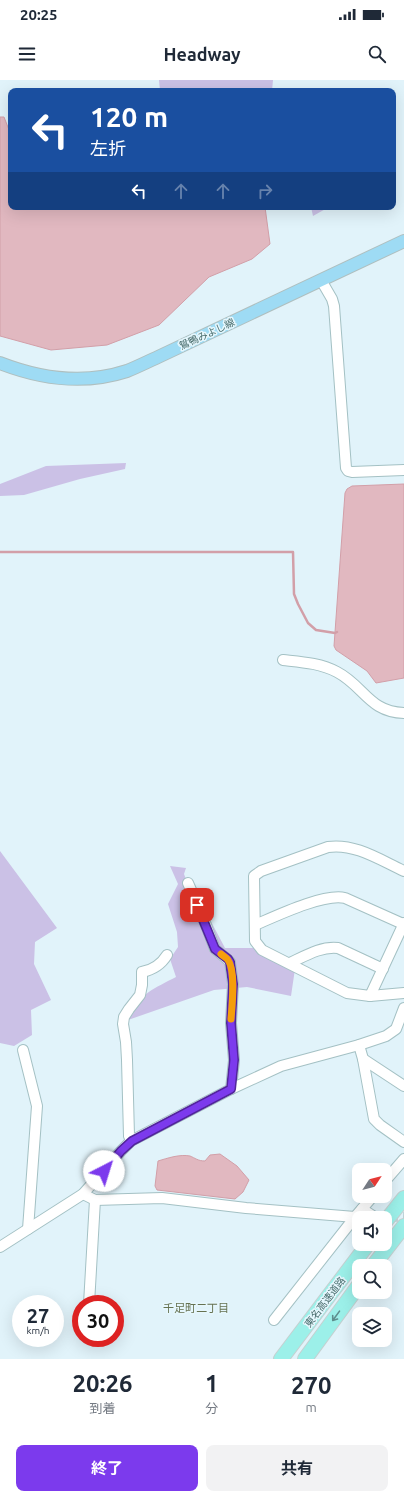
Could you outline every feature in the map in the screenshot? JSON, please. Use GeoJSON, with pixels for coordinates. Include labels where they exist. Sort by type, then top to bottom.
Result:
{"type":"FeatureCollection","features":[{"type":"Feature","properties":{"kind":"highway"},"geometry":{"type":"LineString","coordinates":[[389,1211],[404,1198]]}},
{"type":"Feature","properties":{"kind":"highway"},"geometry":{"type":"LineString","coordinates":[[378,1259],[404,1226]]}},
{"type":"Feature","properties":{"kind":"highway","name":"東名高速道路"},"geometry":{"type":"LineString","coordinates":[[281,1359],[363,1251]]}},
{"type":"Feature","properties":{"kind":"highway","name":"東名高速道路"},"geometry":{"type":"LineString","coordinates":[[305,1359],[352,1295]]}},
{"type":"Feature","properties":{"kind":"main road","name":"鴛鴨みよし線"},"geometry":{"type":"LineString","coordinates":[[0,363],[22,371],[53,378],[91,379],[126,371],[404,242]]}},
{"type":"Feature","properties":{"kind":"street"},"geometry":{"type":"LineString","coordinates":[[321,280],[332,299],[334,306],[346,468],[348,471],[352,472],[404,470]]}},
{"type":"Feature","properties":{"kind":"street"},"geometry":{"type":"LineString","coordinates":[[283,660],[313,663],[337,672],[349,680],[377,706],[393,713],[404,713]]}},
{"type":"Feature","properties":{"kind":"street"},"geometry":{"type":"LineString","coordinates":[[404,871],[358,849],[328,847],[254,876],[256,941],[262,950],[347,993],[370,996],[404,993]]}},
{"type":"Feature","properties":{"kind":"street"},"geometry":{"type":"LineString","coordinates":[[188,883],[215,949],[230,962],[233,984],[231,1023],[234,1060],[231,1089]]}},
{"type":"Feature","properties":{"kind":"street"},"geometry":{"type":"LineString","coordinates":[[255,925],[319,900],[335,896],[344,898],[404,924],[370,996]]}},
{"type":"Feature","properties":{"kind":"street"},"geometry":{"type":"LineString","coordinates":[[290,963],[323,948],[333,947],[383,969]]}},
{"type":"Feature","properties":{"kind":"street"},"geometry":{"type":"LineString","coordinates":[[132,1141],[129,1136],[127,1048],[123,1024],[124,1017],[140,995],[142,972],[157,966],[167,955]]}},
{"type":"Feature","properties":{"kind":"street"},"geometry":{"type":"LineString","coordinates":[[0,1247],[83,1194],[121,1151],[132,1141],[231,1089],[282,1066],[400,1032],[404,1008]]}},
{"type":"Feature","properties":{"kind":"street"},"geometry":{"type":"LineString","coordinates":[[359,1045],[374,1119],[404,1142]]}},
{"type":"Feature","properties":{"kind":"street"},"geometry":{"type":"LineString","coordinates":[[23,1050],[37,1106],[28,1229]]}},
{"type":"Feature","properties":{"kind":"street"},"geometry":{"type":"LineString","coordinates":[[363,1059],[404,1086]]}},
{"type":"Feature","properties":{"kind":"street"},"geometry":{"type":"LineString","coordinates":[[392,1173],[404,1159]]}},
{"type":"Feature","properties":{"kind":"street"},"geometry":{"type":"LineString","coordinates":[[83,1194],[95,1200],[162,1198],[246,1208],[352,1213]]}},
{"type":"Feature","properties":{"kind":"street"},"geometry":{"type":"LineString","coordinates":[[90,1295],[95,1200]]}},
{"type":"Feature","properties":{"kind":"street"},"geometry":{"type":"LineString","coordinates":[[360,1211],[367,1203]]}},
{"type":"Feature","properties":{"kind":"street"},"geometry":{"type":"LineString","coordinates":[[274,1320],[352,1221]]}},
{"type":"Feature","properties":{"kind":"shaded area"},"geometry":{"type":"Polygon","coordinates":[[[159,80],[273,80],[272,88],[160,88],[159,80]]]}},
{"type":"Feature","properties":{"kind":"shaded area"},"geometry":{"type":"Polygon","coordinates":[[[0,117],[4,117],[8,127],[8,210],[265,210],[270,244],[252,259],[209,277],[159,325],[107,345],[51,350],[0,336],[0,117]]]}},
{"type":"Feature","properties":{"kind":"shaded area"},"geometry":{"type":"Polygon","coordinates":[[[312,210],[324,210],[313,216],[312,210]]]}},
{"type":"Feature","properties":{"kind":"shaded area"},"geometry":{"type":"Polygon","coordinates":[[[126,463],[125,469],[80,479],[24,495],[0,496],[0,484],[46,466],[126,463]]]}},
{"type":"Feature","properties":{"kind":"shaded area"},"geometry":{"type":"Polygon","coordinates":[[[404,484],[404,678],[376,683],[367,671],[336,650],[334,646],[345,493],[347,489],[352,486],[404,484]]]}},
{"type":"Feature","properties":{"kind":"shaded area"},"geometry":{"type":"Polygon","coordinates":[[[0,851],[57,928],[35,942],[34,964],[51,1000],[31,1010],[32,1035],[14,1046],[0,1043],[0,851]]]}},
{"type":"Feature","properties":{"kind":"shaded area"},"geometry":{"type":"Polygon","coordinates":[[[170,866],[186,868],[184,874],[197,909],[206,912],[225,948],[255,948],[295,969],[291,996],[247,987],[214,990],[128,1020],[131,1011],[141,998],[147,993],[176,977],[170,959],[178,947],[177,932],[168,904],[178,884],[170,866]]]}},
{"type":"Feature","properties":{"kind":"shaded area"},"geometry":{"type":"Polygon","coordinates":[[[220,1154],[237,1166],[249,1180],[243,1192],[235,1199],[157,1190],[155,1186],[158,1161],[174,1157],[190,1156],[198,1160],[205,1161],[210,1155],[220,1154]]]}},
{"type":"Feature","properties":{"kind":"waterway"},"geometry":{"type":"LineString","coordinates":[[0,552],[293,552],[294,594],[308,623],[316,630],[337,632]]}},
{"type":"Feature","properties":{"kind":"tunnel"},"geometry":{"type":"LineString","coordinates":[[392,1217],[404,1217]]}},
{"type":"Feature","properties":{"kind":"slow traffic"},"geometry":{"type":"LineString","coordinates":[[221,954],[230,962],[233,984],[231,1019]]}},
{"type":"Feature","properties":{"kind":"district","name":"千足町二丁目"},"geometry":{"type":"Point","coordinates":[196,1308]}},
{"type":"Feature","properties":{"kind":"route"},"geometry":{"type":"LineString","coordinates":[[104,1171],[121,1151],[132,1141],[231,1089],[234,1060],[231,1023],[233,984],[230,962],[215,949],[197,905]]}}]}
